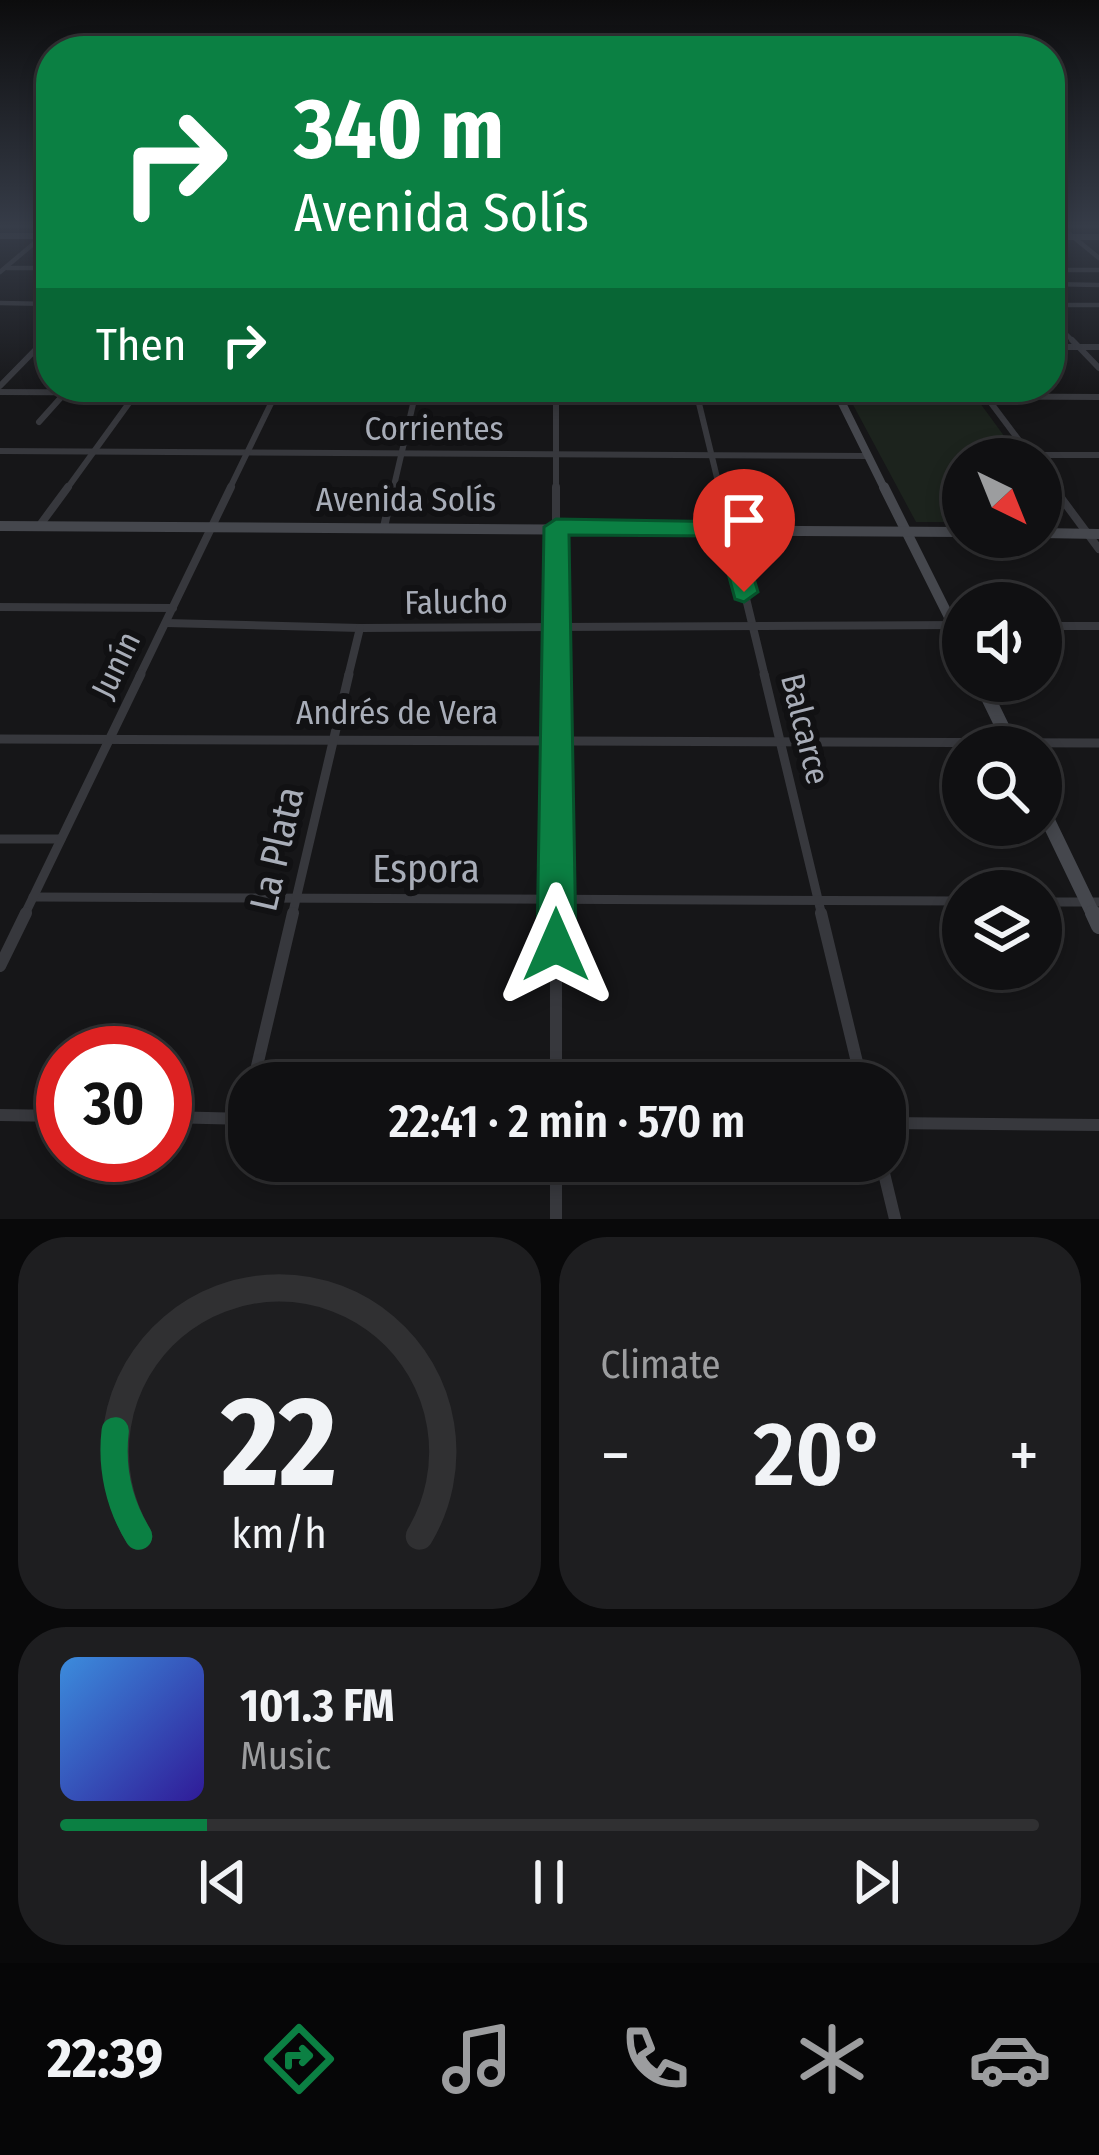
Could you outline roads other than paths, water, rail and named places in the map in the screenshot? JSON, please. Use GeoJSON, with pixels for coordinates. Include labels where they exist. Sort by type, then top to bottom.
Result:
{"type":"FeatureCollection","features":[{"type":"Feature","properties":{"kind":"street"},"geometry":{"type":"LineString","coordinates":[[1065,284],[1099,285]]}},
{"type":"Feature","properties":{"kind":"street"},"geometry":{"type":"LineString","coordinates":[[0,303],[36,304]]}},
{"type":"Feature","properties":{"kind":"street"},"geometry":{"type":"LineString","coordinates":[[1065,305],[1099,305]]}},
{"type":"Feature","properties":{"kind":"street"},"geometry":{"type":"LineString","coordinates":[[1065,334],[1099,368]]}},
{"type":"Feature","properties":{"kind":"street"},"geometry":{"type":"LineString","coordinates":[[1065,347],[1099,347]]}},
{"type":"Feature","properties":{"kind":"street"},"geometry":{"type":"LineString","coordinates":[[0,389],[36,350]]}},
{"type":"Feature","properties":{"kind":"street"},"geometry":{"type":"LineString","coordinates":[[0,389],[36,391]]}},
{"type":"Feature","properties":{"kind":"street"},"geometry":{"type":"LineString","coordinates":[[1065,397],[1099,397]]}},
{"type":"Feature","properties":{"kind":"street"},"geometry":{"type":"LineString","coordinates":[[39,422],[57,402]]}},
{"type":"Feature","properties":{"kind":"street"},"geometry":{"type":"LineString","coordinates":[[39,526],[129,402]]}},
{"type":"Feature","properties":{"kind":"street","name":"Junín"},"geometry":{"type":"LineString","coordinates":[[1,963],[272,402]]}},
{"type":"Feature","properties":{"kind":"street"},"geometry":{"type":"LineString","coordinates":[[384,527],[413,402]]}},
{"type":"Feature","properties":{"kind":"street"},"geometry":{"type":"LineString","coordinates":[[556,402],[556,1062]]}},
{"type":"Feature","properties":{"kind":"street","name":"Balcarce"},"geometry":{"type":"LineString","coordinates":[[699,402],[857,1062]]}},
{"type":"Feature","properties":{"kind":"street"},"geometry":{"type":"LineString","coordinates":[[844,402],[942,596]]}},
{"type":"Feature","properties":{"kind":"street"},"geometry":{"type":"LineString","coordinates":[[844,402],[906,531]]}},
{"type":"Feature","properties":{"kind":"street"},"geometry":{"type":"LineString","coordinates":[[990,402],[1017,438]]}},
{"type":"Feature","properties":{"kind":"street","name":"Corrientes"},"geometry":{"type":"LineString","coordinates":[[0,451],[868,456]]}},
{"type":"Feature","properties":{"kind":"street"},"geometry":{"type":"LineString","coordinates":[[1062,456],[1099,455]]}},
{"type":"Feature","properties":{"kind":"street"},"geometry":{"type":"LineString","coordinates":[[1062,495],[1092,531],[1099,549]]}},
{"type":"Feature","properties":{"kind":"street","name":"Avenida Solís"},"geometry":{"type":"LineString","coordinates":[[0,526],[942,530]]}},
{"type":"Feature","properties":{"kind":"street"},"geometry":{"type":"LineString","coordinates":[[1062,530],[1092,531]]}},
{"type":"Feature","properties":{"kind":"street"},"geometry":{"type":"LineString","coordinates":[[0,608],[173,608]]}},
{"type":"Feature","properties":{"kind":"street","name":"Falucho"},"geometry":{"type":"LineString","coordinates":[[166,623],[360,628],[942,625]]}},
{"type":"Feature","properties":{"kind":"street"},"geometry":{"type":"LineString","coordinates":[[1062,626],[1099,626]]}},
{"type":"Feature","properties":{"kind":"street","name":"La Plata"},"geometry":{"type":"LineString","coordinates":[[258,1062],[360,628]]}},
{"type":"Feature","properties":{"kind":"street","name":"Andrés de Vera"},"geometry":{"type":"LineString","coordinates":[[0,739],[942,744]]}},
{"type":"Feature","properties":{"kind":"street","name":"Andrés de Vera"},"geometry":{"type":"LineString","coordinates":[[1062,744],[1099,743]]}},
{"type":"Feature","properties":{"kind":"street"},"geometry":{"type":"LineString","coordinates":[[0,839],[61,839]]}},
{"type":"Feature","properties":{"kind":"street"},"geometry":{"type":"LineString","coordinates":[[1062,845],[1093,902],[1099,926]]}},
{"type":"Feature","properties":{"kind":"street","name":"Espora"},"geometry":{"type":"LineString","coordinates":[[33,897],[942,901]]}},
{"type":"Feature","properties":{"kind":"street"},"geometry":{"type":"LineString","coordinates":[[1062,902],[1093,902]]}},
{"type":"Feature","properties":{"kind":"street"},"geometry":{"type":"LineString","coordinates":[[0,1115],[36,1116]]}},
{"type":"Feature","properties":{"kind":"street"},"geometry":{"type":"LineString","coordinates":[[192,1118],[228,1119]]}},
{"type":"Feature","properties":{"kind":"street"},"geometry":{"type":"LineString","coordinates":[[906,1123],[1099,1125]]}},
{"type":"Feature","properties":{"kind":"street"},"geometry":{"type":"LineString","coordinates":[[556,1182],[556,1219]]}},
{"type":"Feature","properties":{"kind":"street"},"geometry":{"type":"LineString","coordinates":[[886,1182],[895,1219]]}}]}
